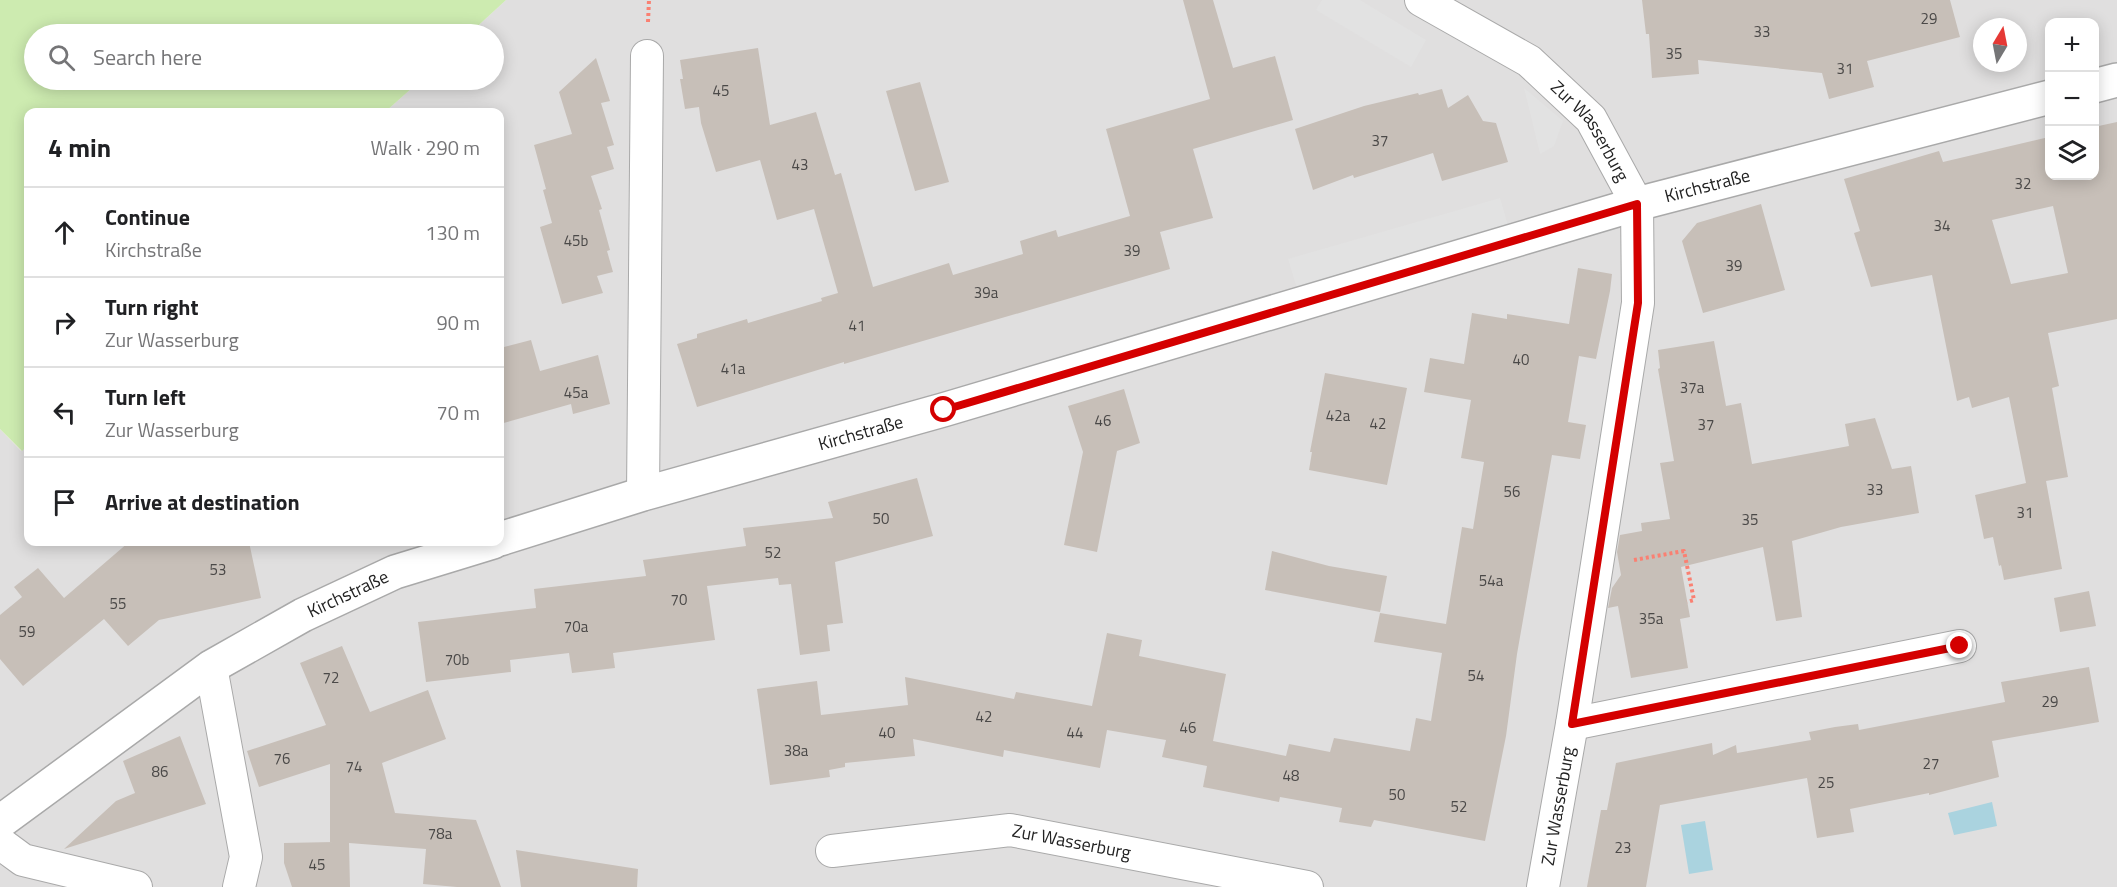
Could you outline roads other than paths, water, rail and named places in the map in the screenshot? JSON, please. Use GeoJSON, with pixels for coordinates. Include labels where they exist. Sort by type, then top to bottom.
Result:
{"type":"FeatureCollection","features":[{"type":"Feature","properties":{"kind":"street","name":"Zur Wasserburg"},"geometry":{"type":"LineString","coordinates":[[1421,0],[1529,61],[1591,119],[1637,204],[1638,303],[1598,567],[1543,887]]}},
{"type":"Feature","properties":{"kind":"street"},"geometry":{"type":"LineString","coordinates":[[643,494],[647,56]]}},
{"type":"Feature","properties":{"kind":"street"},"geometry":{"type":"LineString","coordinates":[[2099,85],[2117,80]]}},
{"type":"Feature","properties":{"kind":"street","name":"Kirchstraße"},"geometry":{"type":"LineString","coordinates":[[504,538],[643,494],[944,410],[1637,204],[2045,98]]}},
{"type":"Feature","properties":{"kind":"street","name":"Kirchstraße"},"geometry":{"type":"LineString","coordinates":[[0,822],[211,667],[303,615],[395,572],[480,546]]}},
{"type":"Feature","properties":{"kind":"street","name":"Zur Wasserburg"},"geometry":{"type":"LineString","coordinates":[[1572,724],[1960,646]]}},
{"type":"Feature","properties":{"kind":"street"},"geometry":{"type":"LineString","coordinates":[[211,667],[246,857],[239,887]]}},
{"type":"Feature","properties":{"kind":"street","name":"Zur Wasserburg"},"geometry":{"type":"LineString","coordinates":[[832,851],[1010,830],[1307,887]]}},
{"type":"Feature","properties":{"kind":"street"},"geometry":{"type":"LineString","coordinates":[[0,843],[22,860],[136,887]]}},
{"type":"Feature","properties":{"kind":"water"},"geometry":{"type":"Polygon","coordinates":[[[1992,802],[1997,826],[1954,835],[1948,813],[1992,802]]]}},
{"type":"Feature","properties":{"kind":"water"},"geometry":{"type":"Polygon","coordinates":[[[1705,821],[1713,870],[1689,874],[1681,825],[1705,821]]]}}]}
